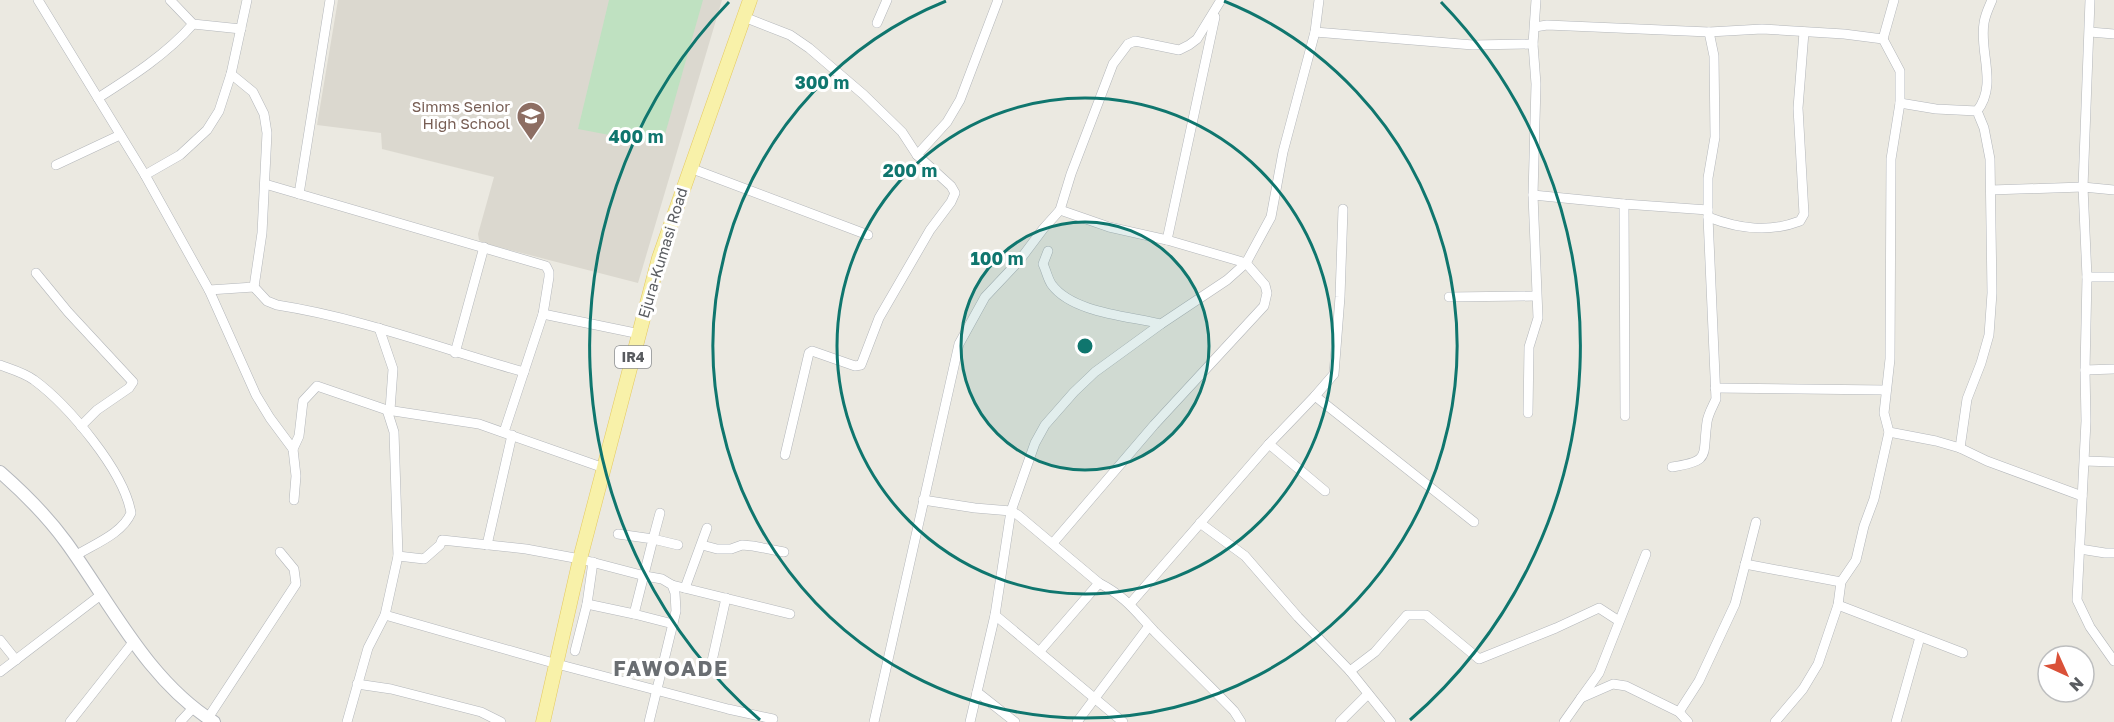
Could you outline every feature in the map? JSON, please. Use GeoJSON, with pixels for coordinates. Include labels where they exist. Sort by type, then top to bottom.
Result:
{"type":"FeatureCollection","features":[{"type":"Feature","properties":{"kind":"main road","name":"Ejura-Kumasi Road"},"geometry":{"type":"LineString","coordinates":[[543,722],[556,664],[587,561],[604,468],[659,258],[750,0]]}},
{"type":"Feature","properties":{"kind":"street"},"geometry":{"type":"LineString","coordinates":[[39,0],[145,176],[209,290],[256,394],[293,449],[296,476],[294,500]]}},
{"type":"Feature","properties":{"kind":"street"},"geometry":{"type":"LineString","coordinates":[[170,0],[193,24],[241,29]]}},
{"type":"Feature","properties":{"kind":"street"},"geometry":{"type":"LineString","coordinates":[[145,176],[180,155],[207,130],[219,111],[231,74],[247,0]]}},
{"type":"Feature","properties":{"kind":"street"},"geometry":{"type":"LineString","coordinates":[[299,194],[330,0]]}},
{"type":"Feature","properties":{"kind":"street"},"geometry":{"type":"LineString","coordinates":[[877,23],[886,0]]}},
{"type":"Feature","properties":{"kind":"street"},"geometry":{"type":"LineString","coordinates":[[917,154],[947,122],[960,100],[998,0]]}},
{"type":"Feature","properties":{"kind":"street"},"geometry":{"type":"LineString","coordinates":[[874,722],[959,344],[984,297],[1019,261],[1060,210],[1071,174],[1113,64],[1121,52],[1128,44],[1135,41],[1179,50],[1197,39],[1221,0]]}},
{"type":"Feature","properties":{"kind":"street"},"geometry":{"type":"LineString","coordinates":[[970,722],[995,615],[1011,511],[1035,443],[1045,424],[1095,372],[1227,280],[1246,263],[1271,217],[1283,152],[1315,32],[1319,0]]}},
{"type":"Feature","properties":{"kind":"street"},"geometry":{"type":"LineString","coordinates":[[1528,413],[1529,347],[1538,318],[1533,195],[1536,84],[1533,44],[1536,0]]}},
{"type":"Feature","properties":{"kind":"street"},"geometry":{"type":"LineString","coordinates":[[1775,722],[1803,689],[1818,664],[1838,605],[1840,582],[1856,560],[1864,526],[1874,499],[1889,432],[1884,413],[1890,359],[1891,159],[1900,103],[1900,71],[1883,39],[1894,0]]}},
{"type":"Feature","properties":{"kind":"street"},"geometry":{"type":"LineString","coordinates":[[1977,111],[1984,102],[1987,87],[1984,23],[1992,0]]}},
{"type":"Feature","properties":{"kind":"street"},"geometry":{"type":"LineString","coordinates":[[2090,0],[2083,187],[2087,278],[2085,461],[2077,600],[2090,627],[2114,661]]}},
{"type":"Feature","properties":{"kind":"street"},"geometry":{"type":"LineString","coordinates":[[1167,240],[1216,11]]}},
{"type":"Feature","properties":{"kind":"street"},"geometry":{"type":"LineString","coordinates":[[744,16],[790,35],[808,48],[864,95],[902,132],[917,154],[951,186],[955,193],[930,230],[879,318],[861,365],[855,366],[812,351],[809,353],[785,455]]}},
{"type":"Feature","properties":{"kind":"street"},"geometry":{"type":"LineString","coordinates":[[98,98],[124,82],[180,39],[193,24]]}},
{"type":"Feature","properties":{"kind":"street"},"geometry":{"type":"LineString","coordinates":[[1535,27],[1546,25],[1709,32],[1762,30],[1883,39]]}},
{"type":"Feature","properties":{"kind":"street"},"geometry":{"type":"LineString","coordinates":[[1315,32],[1473,45],[1533,44]]}},
{"type":"Feature","properties":{"kind":"street"},"geometry":{"type":"LineString","coordinates":[[1672,467],[1696,463],[1703,456],[1707,444],[1707,420],[1716,399],[1708,214],[1708,178],[1715,137],[1714,56],[1709,32]]}},
{"type":"Feature","properties":{"kind":"street"},"geometry":{"type":"LineString","coordinates":[[1533,195],[1708,214],[1732,226],[1752,229],[1788,225],[1800,221],[1804,214],[1798,108],[1804,32]]}},
{"type":"Feature","properties":{"kind":"street"},"geometry":{"type":"LineString","coordinates":[[2090,32],[2114,34]]}},
{"type":"Feature","properties":{"kind":"street"},"geometry":{"type":"LineString","coordinates":[[231,74],[253,92],[264,114],[267,133],[262,233],[254,287]]}},
{"type":"Feature","properties":{"kind":"street"},"geometry":{"type":"LineString","coordinates":[[1900,103],[1936,109],[1977,111]]}},
{"type":"Feature","properties":{"kind":"street"},"geometry":{"type":"LineString","coordinates":[[1960,448],[1967,399],[1989,335],[1992,293],[1990,159],[1984,128],[1977,111]]}},
{"type":"Feature","properties":{"kind":"street"},"geometry":{"type":"LineString","coordinates":[[56,165],[120,135]]}},
{"type":"Feature","properties":{"kind":"street"},"geometry":{"type":"LineString","coordinates":[[690,168],[868,236]]}},
{"type":"Feature","properties":{"kind":"street"},"geometry":{"type":"LineString","coordinates":[[265,184],[546,266],[549,277],[543,314],[524,372],[508,434],[487,544]]}},
{"type":"Feature","properties":{"kind":"street"},"geometry":{"type":"LineString","coordinates":[[1991,190],[2083,187],[2114,190]]}},
{"type":"Feature","properties":{"kind":"street"},"geometry":{"type":"LineString","coordinates":[[1624,204],[1625,416]]}},
{"type":"Feature","properties":{"kind":"street"},"geometry":{"type":"LineString","coordinates":[[1130,604],[1269,444],[1334,374],[1343,209]]}},
{"type":"Feature","properties":{"kind":"street"},"geometry":{"type":"LineString","coordinates":[[1053,543],[1154,425],[1264,306],[1268,293],[1265,285],[1246,263],[1167,240],[1109,227],[1060,210]]}},
{"type":"Feature","properties":{"kind":"street"},"geometry":{"type":"LineString","coordinates":[[456,353],[484,247]]}},
{"type":"Feature","properties":{"kind":"street"},"geometry":{"type":"LineString","coordinates":[[1048,251],[1043,264],[1052,285],[1067,297],[1087,309],[1161,324]]}},
{"type":"Feature","properties":{"kind":"street"},"geometry":{"type":"LineString","coordinates":[[36,273],[132,382],[129,388],[98,410],[81,426]]}},
{"type":"Feature","properties":{"kind":"street"},"geometry":{"type":"LineString","coordinates":[[2087,278],[2114,277]]}},
{"type":"Feature","properties":{"kind":"street"},"geometry":{"type":"LineString","coordinates":[[209,290],[254,287]]}},
{"type":"Feature","properties":{"kind":"street"},"geometry":{"type":"LineString","coordinates":[[254,287],[267,301],[277,305],[379,328],[524,372]]}},
{"type":"Feature","properties":{"kind":"street"},"geometry":{"type":"LineString","coordinates":[[1449,297],[1536,296]]}},
{"type":"Feature","properties":{"kind":"street"},"geometry":{"type":"LineString","coordinates":[[543,314],[640,334]]}},
{"type":"Feature","properties":{"kind":"street"},"geometry":{"type":"LineString","coordinates":[[346,722],[368,648],[385,615],[399,556],[394,432],[388,410],[393,369],[379,328]]}},
{"type":"Feature","properties":{"kind":"street"},"geometry":{"type":"LineString","coordinates":[[0,365],[33,379],[81,426],[123,486],[131,513],[128,521],[120,530],[75,556]]}},
{"type":"Feature","properties":{"kind":"street"},"geometry":{"type":"LineString","coordinates":[[2085,370],[2114,369]]}},
{"type":"Feature","properties":{"kind":"street"},"geometry":{"type":"LineString","coordinates":[[293,449],[299,436],[303,401],[317,386],[388,410],[479,424],[604,468]]}},
{"type":"Feature","properties":{"kind":"street"},"geometry":{"type":"LineString","coordinates":[[1715,388],[1886,390]]}},
{"type":"Feature","properties":{"kind":"street"},"geometry":{"type":"LineString","coordinates":[[1315,396],[1474,522]]}},
{"type":"Feature","properties":{"kind":"street"},"geometry":{"type":"LineString","coordinates":[[1889,432],[1960,448],[1987,461],[2082,496]]}},
{"type":"Feature","properties":{"kind":"street"},"geometry":{"type":"LineString","coordinates":[[1269,444],[1325,490]]}},
{"type":"Feature","properties":{"kind":"street"},"geometry":{"type":"LineString","coordinates":[[2085,461],[2114,462]]}},
{"type":"Feature","properties":{"kind":"street"},"geometry":{"type":"LineString","coordinates":[[0,472],[40,510],[134,641],[177,695],[211,720],[296,584],[294,569],[280,552]]}},
{"type":"Feature","properties":{"kind":"street"},"geometry":{"type":"LineString","coordinates":[[923,500],[1011,511],[1053,543],[1099,583],[1130,604],[1234,711],[1241,722]]}},
{"type":"Feature","properties":{"kind":"street"},"geometry":{"type":"LineString","coordinates":[[634,614],[660,513]]}},
{"type":"Feature","properties":{"kind":"street"},"geometry":{"type":"LineString","coordinates":[[1679,712],[1700,681],[1735,604],[1756,522]]}},
{"type":"Feature","properties":{"kind":"street"},"geometry":{"type":"LineString","coordinates":[[1200,523],[1245,556],[1298,617],[1350,671],[1391,722]]}},
{"type":"Feature","properties":{"kind":"street"},"geometry":{"type":"LineString","coordinates":[[686,588],[707,528]]}},
{"type":"Feature","properties":{"kind":"street"},"geometry":{"type":"LineString","coordinates":[[618,534],[678,545]]}},
{"type":"Feature","properties":{"kind":"street"},"geometry":{"type":"LineString","coordinates":[[399,556],[424,559],[440,545],[442,540],[526,549],[662,579],[672,585],[790,614]]}},
{"type":"Feature","properties":{"kind":"street"},"geometry":{"type":"LineString","coordinates":[[702,545],[717,549],[731,549],[742,545],[784,552]]}},
{"type":"Feature","properties":{"kind":"street"},"geometry":{"type":"LineString","coordinates":[[2080,549],[2114,553]]}},
{"type":"Feature","properties":{"kind":"street"},"geometry":{"type":"LineString","coordinates":[[1564,722],[1599,673],[1646,554]]}},
{"type":"Feature","properties":{"kind":"street"},"geometry":{"type":"LineString","coordinates":[[575,651],[587,604],[587,561]]}},
{"type":"Feature","properties":{"kind":"street"},"geometry":{"type":"LineString","coordinates":[[1745,564],[1840,582]]}},
{"type":"Feature","properties":{"kind":"street"},"geometry":{"type":"LineString","coordinates":[[1040,651],[1099,583]]}},
{"type":"Feature","properties":{"kind":"street"},"geometry":{"type":"LineString","coordinates":[[649,722],[676,611],[675,592],[672,585]]}},
{"type":"Feature","properties":{"kind":"street"},"geometry":{"type":"LineString","coordinates":[[0,672],[102,594]]}},
{"type":"Feature","properties":{"kind":"street"},"geometry":{"type":"LineString","coordinates":[[712,661],[726,598]]}},
{"type":"Feature","properties":{"kind":"street"},"geometry":{"type":"LineString","coordinates":[[587,604],[673,624]]}},
{"type":"Feature","properties":{"kind":"street"},"geometry":{"type":"LineString","coordinates":[[1838,605],[1964,653]]}},
{"type":"Feature","properties":{"kind":"street"},"geometry":{"type":"LineString","coordinates":[[1350,671],[1375,652],[1407,615],[1426,615],[1479,659],[1599,608],[1619,621]]}},
{"type":"Feature","properties":{"kind":"street"},"geometry":{"type":"LineString","coordinates":[[385,615],[556,664],[728,709],[773,718]]}},
{"type":"Feature","properties":{"kind":"street"},"geometry":{"type":"LineString","coordinates":[[995,615],[1123,722]]}},
{"type":"Feature","properties":{"kind":"street"},"geometry":{"type":"LineString","coordinates":[[1077,722],[1149,626]]}},
{"type":"Feature","properties":{"kind":"street"},"geometry":{"type":"LineString","coordinates":[[1896,722],[1920,637]]}},
{"type":"Feature","properties":{"kind":"street"},"geometry":{"type":"LineString","coordinates":[[0,640],[16,660]]}},
{"type":"Feature","properties":{"kind":"street"},"geometry":{"type":"LineString","coordinates":[[70,722],[134,641]]}},
{"type":"Feature","properties":{"kind":"street"},"geometry":{"type":"LineString","coordinates":[[357,684],[391,689],[481,712],[501,722]]}},
{"type":"Feature","properties":{"kind":"street"},"geometry":{"type":"LineString","coordinates":[[1581,698],[1612,684],[1626,686],[1679,712],[1688,722]]}},
{"type":"Feature","properties":{"kind":"street"},"geometry":{"type":"LineString","coordinates":[[977,692],[1015,722]]}},
{"type":"Feature","properties":{"kind":"street"},"geometry":{"type":"LineString","coordinates":[[1340,722],[1368,694]]}},
{"type":"Feature","properties":{"kind":"street"},"geometry":{"type":"LineString","coordinates":[[180,722],[193,708]]}},
{"type":"Feature","properties":{"kind":"shaded area","name":"Simms Senior High School"},"geometry":{"type":"Polygon","coordinates":[[[338,0],[722,0],[638,283],[483,243],[479,240],[478,234],[494,177],[382,149],[381,133],[317,125],[338,0]]]}},
{"type":"Feature","properties":{"kind":"green space"},"geometry":{"type":"Polygon","coordinates":[[[609,0],[703,0],[662,145],[578,129],[609,0]]]}},
{"type":"Feature","properties":{"kind":"place","name":"Simms Senior High School"},"geometry":{"type":"Point","coordinates":[531,142]}},
{"type":"Feature","properties":{"kind":"district","name":"FAWOADE"},"geometry":{"type":"Point","coordinates":[671,669]}}]}
